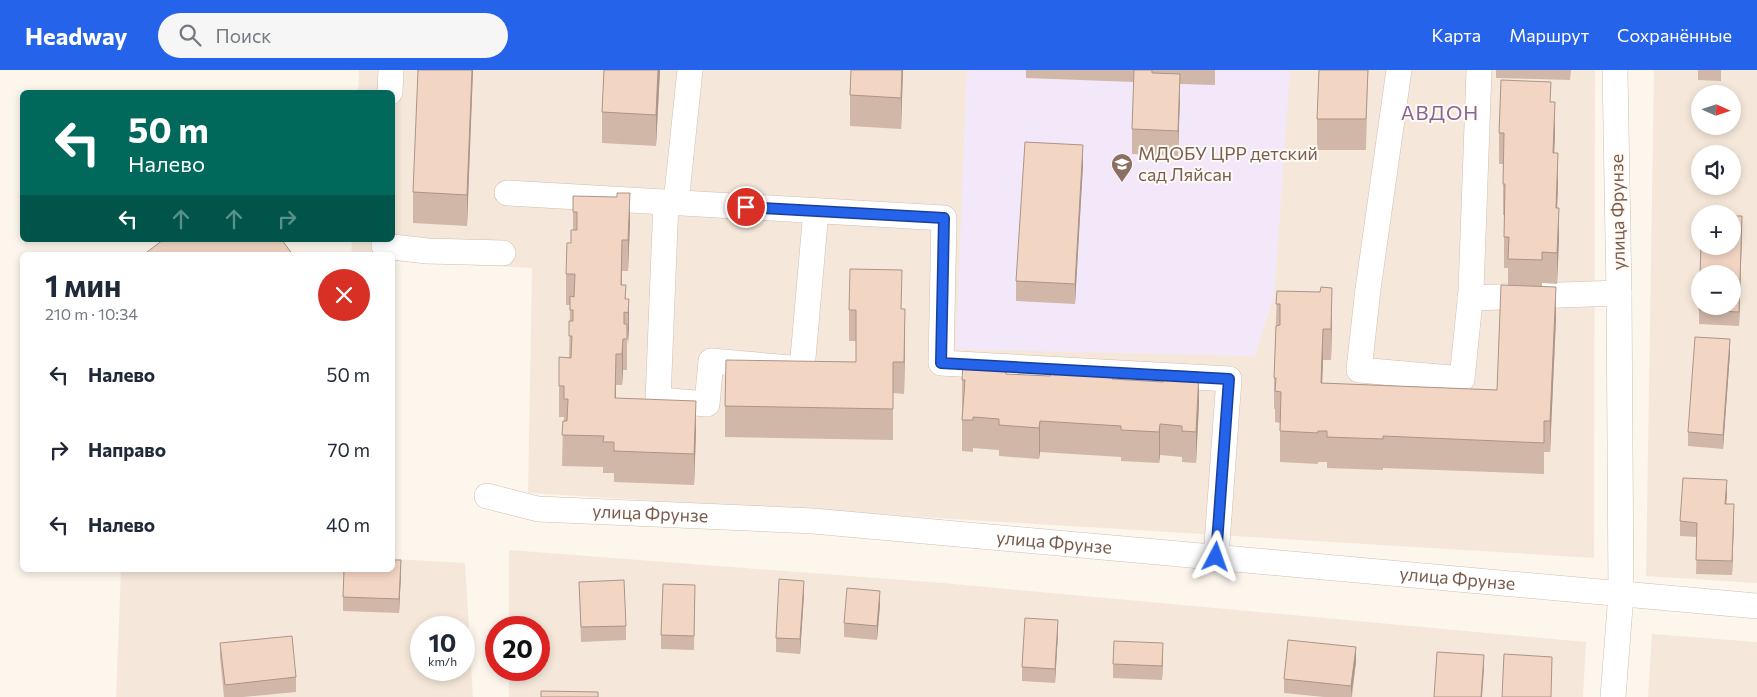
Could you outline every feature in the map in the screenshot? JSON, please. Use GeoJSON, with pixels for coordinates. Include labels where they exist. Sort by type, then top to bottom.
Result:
{"type":"FeatureCollection","features":[{"type":"Feature","properties":{"kind":"street"},"geometry":{"type":"LineString","coordinates":[[390,90],[391,70]]}},
{"type":"Feature","properties":{"kind":"street"},"geometry":{"type":"LineString","coordinates":[[690,70],[671,203],[658,400],[707,404],[711,361],[802,369],[816,211]]}},
{"type":"Feature","properties":{"kind":"street"},"geometry":{"type":"LineString","coordinates":[[1399,70],[1368,289],[1359,370],[1462,379],[1470,298],[1479,70]]}},
{"type":"Feature","properties":{"kind":"street","name":"улица Фрунзе"},"geometry":{"type":"LineString","coordinates":[[1613,697],[1621,594],[1616,70]]}},
{"type":"Feature","properties":{"kind":"street"},"geometry":{"type":"LineString","coordinates":[[507,193],[944,218],[941,363],[1229,379],[1216,557]]}},
{"type":"Feature","properties":{"kind":"street"},"geometry":{"type":"LineString","coordinates":[[384,242],[384,246],[427,251],[503,253]]}},
{"type":"Feature","properties":{"kind":"street"},"geometry":{"type":"LineString","coordinates":[[1470,298],[1619,293]]}},
{"type":"Feature","properties":{"kind":"street","name":"улица Фрунзе"},"geometry":{"type":"LineString","coordinates":[[487,496],[538,509],[814,522],[1757,606]]}},
{"type":"Feature","properties":{"kind":"shaded area"},"geometry":{"type":"Polygon","coordinates":[[[359,70],[1595,70],[1594,558],[528,493],[532,268],[395,261],[395,252],[351,252],[352,242],[395,242],[395,90],[358,90],[359,70]]]}},
{"type":"Feature","properties":{"kind":"shaded area","name":"МДОБУ ЦРР детский сад Ляйсан"},"geometry":{"type":"Polygon","coordinates":[[[967,70],[1290,70],[1274,297],[1254,356],[956,349],[967,70]]]}},
{"type":"Feature","properties":{"kind":"shaded area"},"geometry":{"type":"Polygon","coordinates":[[[1654,70],[1757,70],[1757,583],[1646,576],[1654,70]]]}},
{"type":"Feature","properties":{"kind":"shaded area"},"geometry":{"type":"Polygon","coordinates":[[[509,550],[943,583],[1586,642],[1583,697],[509,697],[509,681],[550,681],[550,616],[509,616],[509,550]]]}},
{"type":"Feature","properties":{"kind":"shaded area"},"geometry":{"type":"Polygon","coordinates":[[[395,559],[465,563],[468,616],[410,616],[410,681],[472,681],[473,697],[116,697],[121,572],[395,572],[395,559]]]}},
{"type":"Feature","properties":{"kind":"shaded area"},"geometry":{"type":"Polygon","coordinates":[[[1652,634],[1757,642],[1757,697],[1648,697],[1652,634]]]}},
{"type":"Feature","properties":{"kind":"building"},"geometry":{"type":"Polygon","coordinates":[[[418,70],[472,70],[467,195],[413,192],[418,70]]]}},
{"type":"Feature","properties":{"kind":"building"},"geometry":{"type":"Polygon","coordinates":[[[604,70],[658,70],[656,115],[602,112],[604,70]]]}},
{"type":"Feature","properties":{"kind":"building"},"geometry":{"type":"Polygon","coordinates":[[[851,70],[902,70],[901,98],[850,95],[851,70]]]}},
{"type":"Feature","properties":{"kind":"building"},"geometry":{"type":"Polygon","coordinates":[[[1134,70],[1152,70],[1152,73],[1180,74],[1178,131],[1132,129],[1134,70]]]}},
{"type":"Feature","properties":{"kind":"building"},"geometry":{"type":"Polygon","coordinates":[[[1319,70],[1368,70],[1366,119],[1317,119],[1319,70]]]}},
{"type":"Feature","properties":{"kind":"building"},"geometry":{"type":"Polygon","coordinates":[[[1501,80],[1551,82],[1550,102],[1555,102],[1553,153],[1558,153],[1556,208],[1559,208],[1557,253],[1542,252],[1542,260],[1508,259],[1509,237],[1504,237],[1504,133],[1499,133],[1501,80]]]}},
{"type":"Feature","properties":{"kind":"building"},"geometry":{"type":"Polygon","coordinates":[[[1025,142],[1083,145],[1075,284],[1016,281],[1025,142]]]}},
{"type":"Feature","properties":{"kind":"building"},"geometry":{"type":"Polygon","coordinates":[[[617,193],[630,193],[628,240],[622,240],[621,285],[626,285],[625,299],[629,299],[628,313],[624,312],[624,324],[627,324],[627,339],[623,339],[622,354],[616,354],[615,398],[696,401],[694,454],[614,451],[614,442],[603,442],[604,436],[562,435],[563,421],[567,421],[568,399],[564,399],[564,386],[559,386],[559,357],[571,358],[572,336],[569,336],[569,321],[573,321],[573,310],[570,310],[570,296],[574,297],[575,274],[566,274],[567,243],[571,243],[571,230],[577,230],[577,212],[573,212],[573,196],[617,197],[617,193]]]}},
{"type":"Feature","properties":{"kind":"building"},"geometry":{"type":"Polygon","coordinates":[[[1741,216],[1742,216],[1741,248],[1741,216]]]}},
{"type":"Feature","properties":{"kind":"building"},"geometry":{"type":"Polygon","coordinates":[[[160,242],[283,242],[291,252],[147,252],[160,242]]]}},
{"type":"Feature","properties":{"kind":"building"},"geometry":{"type":"Polygon","coordinates":[[[1701,255],[1741,255],[1740,265],[1700,265],[1701,255]]]}},
{"type":"Feature","properties":{"kind":"building"},"geometry":{"type":"Polygon","coordinates":[[[850,269],[902,270],[901,309],[905,309],[904,362],[893,362],[893,409],[725,406],[726,360],[856,362],[856,310],[849,310],[850,269]]]}},
{"type":"Feature","properties":{"kind":"building"},"geometry":{"type":"Polygon","coordinates":[[[1501,285],[1556,287],[1550,421],[1544,421],[1544,443],[1383,436],[1383,439],[1327,437],[1327,431],[1318,431],[1318,433],[1280,431],[1281,392],[1275,391],[1276,378],[1274,378],[1276,326],[1280,325],[1280,304],[1276,304],[1277,291],[1320,292],[1321,287],[1332,288],[1331,329],[1323,329],[1321,383],[1497,390],[1501,285]]]}},
{"type":"Feature","properties":{"kind":"building"},"geometry":{"type":"Polygon","coordinates":[[[1695,337],[1730,339],[1723,435],[1688,432],[1695,337]]]}},
{"type":"Feature","properties":{"kind":"building"},"geometry":{"type":"Polygon","coordinates":[[[963,363],[1006,366],[1006,374],[1050,376],[1050,372],[1113,376],[1112,379],[1163,382],[1163,370],[1199,372],[1196,432],[1182,431],[1182,426],[1160,424],[1159,432],[1121,430],[1121,426],[1040,421],[1039,428],[999,425],[999,419],[973,417],[973,420],[962,420],[965,380],[962,380],[963,363]]]}},
{"type":"Feature","properties":{"kind":"building"},"geometry":{"type":"Polygon","coordinates":[[[1683,478],[1727,480],[1725,504],[1734,504],[1732,561],[1696,560],[1697,523],[1680,521],[1683,478]]]}},
{"type":"Feature","properties":{"kind":"building"},"geometry":{"type":"Polygon","coordinates":[[[395,560],[401,560],[399,599],[343,597],[344,572],[395,572],[395,560]]]}},
{"type":"Feature","properties":{"kind":"building"},"geometry":{"type":"Polygon","coordinates":[[[779,579],[804,581],[800,639],[776,638],[779,579]]]}},
{"type":"Feature","properties":{"kind":"building"},"geometry":{"type":"Polygon","coordinates":[[[624,580],[626,626],[581,627],[579,582],[624,580]]]}},
{"type":"Feature","properties":{"kind":"building"},"geometry":{"type":"Polygon","coordinates":[[[663,584],[695,585],[694,636],[661,635],[663,584]]]}},
{"type":"Feature","properties":{"kind":"building"},"geometry":{"type":"Polygon","coordinates":[[[847,588],[880,591],[877,626],[844,623],[847,588]]]}},
{"type":"Feature","properties":{"kind":"building"},"geometry":{"type":"Polygon","coordinates":[[[1025,618],[1058,620],[1055,669],[1022,667],[1025,618]]]}},
{"type":"Feature","properties":{"kind":"building"},"geometry":{"type":"Polygon","coordinates":[[[292,636],[296,677],[225,685],[220,643],[292,636]]]}},
{"type":"Feature","properties":{"kind":"building"},"geometry":{"type":"Polygon","coordinates":[[[1288,640],[1356,647],[1351,686],[1284,679],[1288,640]]]}},
{"type":"Feature","properties":{"kind":"building"},"geometry":{"type":"Polygon","coordinates":[[[1114,641],[1163,643],[1162,666],[1113,664],[1114,641]]]}},
{"type":"Feature","properties":{"kind":"building"},"geometry":{"type":"Polygon","coordinates":[[[1437,652],[1484,655],[1481,697],[1434,697],[1437,652]]]}},
{"type":"Feature","properties":{"kind":"building"},"geometry":{"type":"Polygon","coordinates":[[[1504,654],[1552,657],[1551,697],[1502,697],[1504,654]]]}},
{"type":"Feature","properties":{"kind":"building"},"geometry":{"type":"Polygon","coordinates":[[[541,691],[598,692],[598,697],[541,697],[541,691]]]}},
{"type":"Feature","properties":{"kind":"place","name":"МДОБУ ЦРР детский сад Ляйсан"},"geometry":{"type":"Point","coordinates":[1122,183]}},
{"type":"Feature","properties":{"kind":"district","name":"АВДОН"},"geometry":{"type":"Point","coordinates":[1440,113]}},
{"type":"Feature","properties":{"kind":"route"},"geometry":{"type":"LineString","coordinates":[[746,207],[944,218],[941,363],[1229,379],[1216,557]]}}]}
